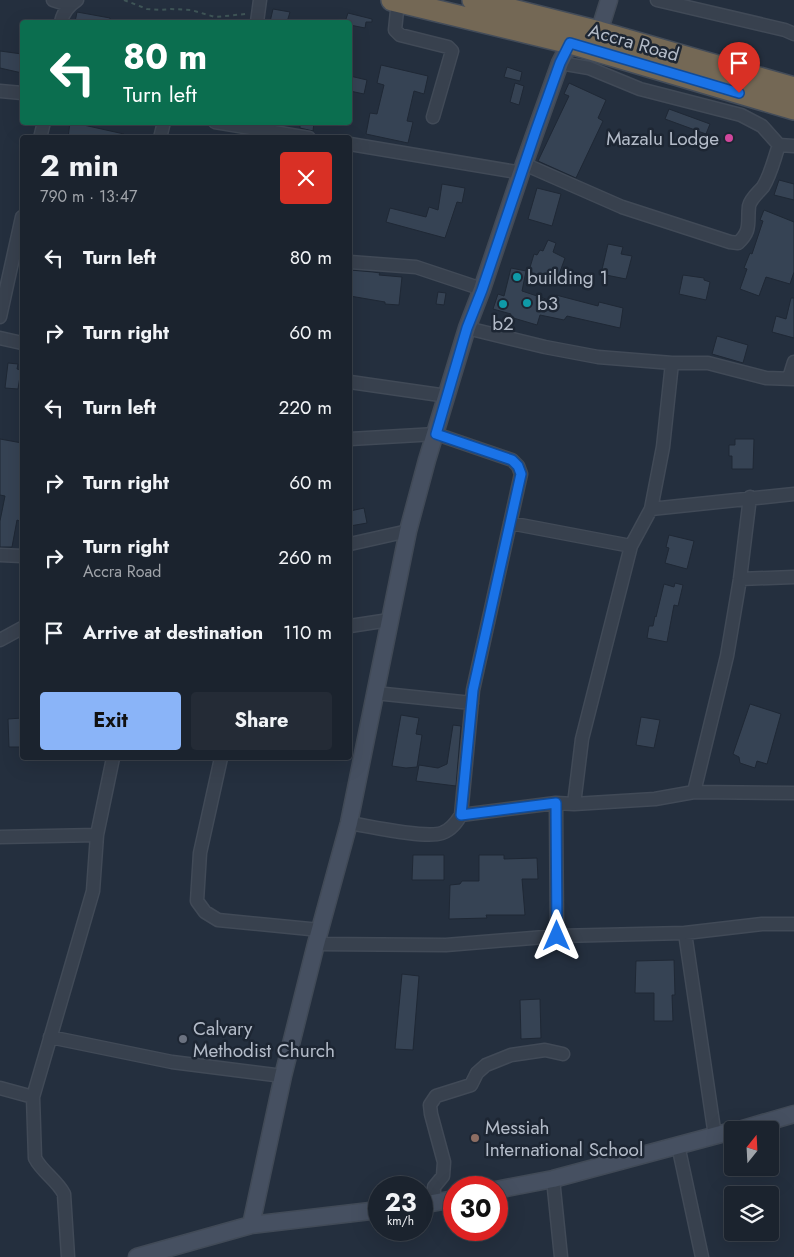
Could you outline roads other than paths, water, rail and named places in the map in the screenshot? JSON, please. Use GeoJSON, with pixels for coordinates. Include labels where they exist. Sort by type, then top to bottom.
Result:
{"type":"FeatureCollection","features":[{"type":"Feature","properties":{"kind":"highway","name":"Accra Road"},"geometry":{"type":"LineString","coordinates":[[473,0],[599,32],[794,88]]}},
{"type":"Feature","properties":{"kind":"highway","name":"Accra Road"},"geometry":{"type":"LineString","coordinates":[[395,1],[570,43],[794,109]]}},
{"type":"Feature","properties":{"kind":"street"},"geometry":{"type":"LineString","coordinates":[[53,0],[73,2],[62,20]]}},
{"type":"Feature","properties":{"kind":"street"},"geometry":{"type":"LineString","coordinates":[[599,32],[609,0]]}},
{"type":"Feature","properties":{"kind":"street"},"geometry":{"type":"LineString","coordinates":[[656,0],[785,30],[794,34]]}},
{"type":"Feature","properties":{"kind":"street"},"geometry":{"type":"LineString","coordinates":[[395,1],[395,30],[400,35],[448,47],[452,51],[433,117]]}},
{"type":"Feature","properties":{"kind":"street"},"geometry":{"type":"LineString","coordinates":[[251,1225],[284,1076],[318,937],[349,823],[408,531],[427,460],[467,328],[482,290],[560,63],[570,43]]}},
{"type":"Feature","properties":{"kind":"street"},"geometry":{"type":"LineString","coordinates":[[560,63],[589,68],[640,89],[741,115],[762,126],[778,146]]}},
{"type":"Feature","properties":{"kind":"street"},"geometry":{"type":"LineString","coordinates":[[0,91],[20,93]]}},
{"type":"Feature","properties":{"kind":"street"},"geometry":{"type":"LineString","coordinates":[[232,125],[291,135]]}},
{"type":"Feature","properties":{"kind":"street"},"geometry":{"type":"LineString","coordinates":[[352,144],[523,169],[622,207],[738,243],[748,231],[750,205],[770,171],[778,146]]}},
{"type":"Feature","properties":{"kind":"street"},"geometry":{"type":"LineString","coordinates":[[778,146],[794,146]]}},
{"type":"Feature","properties":{"kind":"street"},"geometry":{"type":"LineString","coordinates":[[0,317],[20,226]]}},
{"type":"Feature","properties":{"kind":"street"},"geometry":{"type":"LineString","coordinates":[[352,262],[416,267],[482,290]]}},
{"type":"Feature","properties":{"kind":"street"},"geometry":{"type":"LineString","coordinates":[[467,328],[545,347],[598,357],[672,363],[708,363],[766,378],[792,379],[794,362]]}},
{"type":"Feature","properties":{"kind":"street"},"geometry":{"type":"LineString","coordinates":[[0,338],[20,343]]}},
{"type":"Feature","properties":{"kind":"street"},"geometry":{"type":"LineString","coordinates":[[574,804],[582,739],[631,546],[651,509],[663,447],[672,363]]}},
{"type":"Feature","properties":{"kind":"street"},"geometry":{"type":"LineString","coordinates":[[352,382],[447,396]]}},
{"type":"Feature","properties":{"kind":"street"},"geometry":{"type":"LineString","coordinates":[[349,823],[424,834],[442,833],[455,825],[461,815],[473,690],[521,474],[518,466],[512,460],[436,434],[352,439]]}},
{"type":"Feature","properties":{"kind":"street"},"geometry":{"type":"LineString","coordinates":[[651,509],[750,497],[794,494]]}},
{"type":"Feature","properties":{"kind":"street"},"geometry":{"type":"LineString","coordinates":[[694,792],[727,656],[740,580],[750,497]]}},
{"type":"Feature","properties":{"kind":"street"},"geometry":{"type":"LineString","coordinates":[[510,523],[631,546]]}},
{"type":"Feature","properties":{"kind":"street"},"geometry":{"type":"LineString","coordinates":[[352,544],[408,531]]}},
{"type":"Feature","properties":{"kind":"street"},"geometry":{"type":"LineString","coordinates":[[0,555],[20,556]]}},
{"type":"Feature","properties":{"kind":"street"},"geometry":{"type":"LineString","coordinates":[[740,580],[794,577]]}},
{"type":"Feature","properties":{"kind":"street"},"geometry":{"type":"LineString","coordinates":[[352,626],[389,620]]}},
{"type":"Feature","properties":{"kind":"street"},"geometry":{"type":"LineString","coordinates":[[0,640],[20,629]]}},
{"type":"Feature","properties":{"kind":"street"},"geometry":{"type":"LineString","coordinates":[[375,693],[472,702]]}},
{"type":"Feature","properties":{"kind":"street"},"geometry":{"type":"LineString","coordinates":[[68,1257],[64,1194],[60,1186],[39,1165],[35,1158],[33,1097],[93,891],[97,835],[113,760]]}},
{"type":"Feature","properties":{"kind":"street"},"geometry":{"type":"LineString","coordinates":[[221,760],[200,853],[198,901],[205,912],[218,920],[318,937],[446,945],[557,936],[685,933],[762,924],[794,924]]}},
{"type":"Feature","properties":{"kind":"street"},"geometry":{"type":"LineString","coordinates":[[461,815],[556,803],[574,804],[655,799],[694,792],[794,793]]}},
{"type":"Feature","properties":{"kind":"street"},"geometry":{"type":"LineString","coordinates":[[556,803],[557,936]]}},
{"type":"Feature","properties":{"kind":"street"},"geometry":{"type":"LineString","coordinates":[[0,837],[97,835]]}},
{"type":"Feature","properties":{"kind":"street"},"geometry":{"type":"LineString","coordinates":[[685,933],[715,1136]]}},
{"type":"Feature","properties":{"kind":"street"},"geometry":{"type":"LineString","coordinates":[[50,1038],[172,1062],[284,1076]]}},
{"type":"Feature","properties":{"kind":"street"},"geometry":{"type":"LineString","coordinates":[[433,1189],[443,1176],[444,1162],[431,1114],[430,1105],[436,1096],[471,1085],[477,1073],[486,1065],[511,1055],[545,1050],[563,1054]]}},
{"type":"Feature","properties":{"kind":"street"},"geometry":{"type":"LineString","coordinates":[[0,1088],[33,1097]]}},
{"type":"Feature","properties":{"kind":"street"},"geometry":{"type":"LineString","coordinates":[[770,1121],[794,1114]]}},
{"type":"Feature","properties":{"kind":"street"},"geometry":{"type":"LineString","coordinates":[[508,1188],[554,1179],[724,1133]]}},
{"type":"Feature","properties":{"kind":"street"},"geometry":{"type":"LineString","coordinates":[[678,1145],[702,1257]]}},
{"type":"Feature","properties":{"kind":"street"},"geometry":{"type":"LineString","coordinates":[[554,1179],[562,1257]]}},
{"type":"Feature","properties":{"kind":"street"},"geometry":{"type":"LineString","coordinates":[[137,1257],[251,1225],[368,1211]]}},
{"type":"Feature","properties":{"kind":"place","name":"Mazalu Lodge"},"geometry":{"type":"Point","coordinates":[729,138]}},
{"type":"Feature","properties":{"kind":"place","name":"building 1"},"geometry":{"type":"Point","coordinates":[517,277]}},
{"type":"Feature","properties":{"kind":"place","name":"b3"},"geometry":{"type":"Point","coordinates":[527,303]}},
{"type":"Feature","properties":{"kind":"place","name":"b2"},"geometry":{"type":"Point","coordinates":[503,304]}},
{"type":"Feature","properties":{"kind":"place","name":"Calvary Methodist Church"},"geometry":{"type":"Point","coordinates":[183,1039]}},
{"type":"Feature","properties":{"kind":"place","name":"Messiah International School"},"geometry":{"type":"Point","coordinates":[475,1138]}}]}
